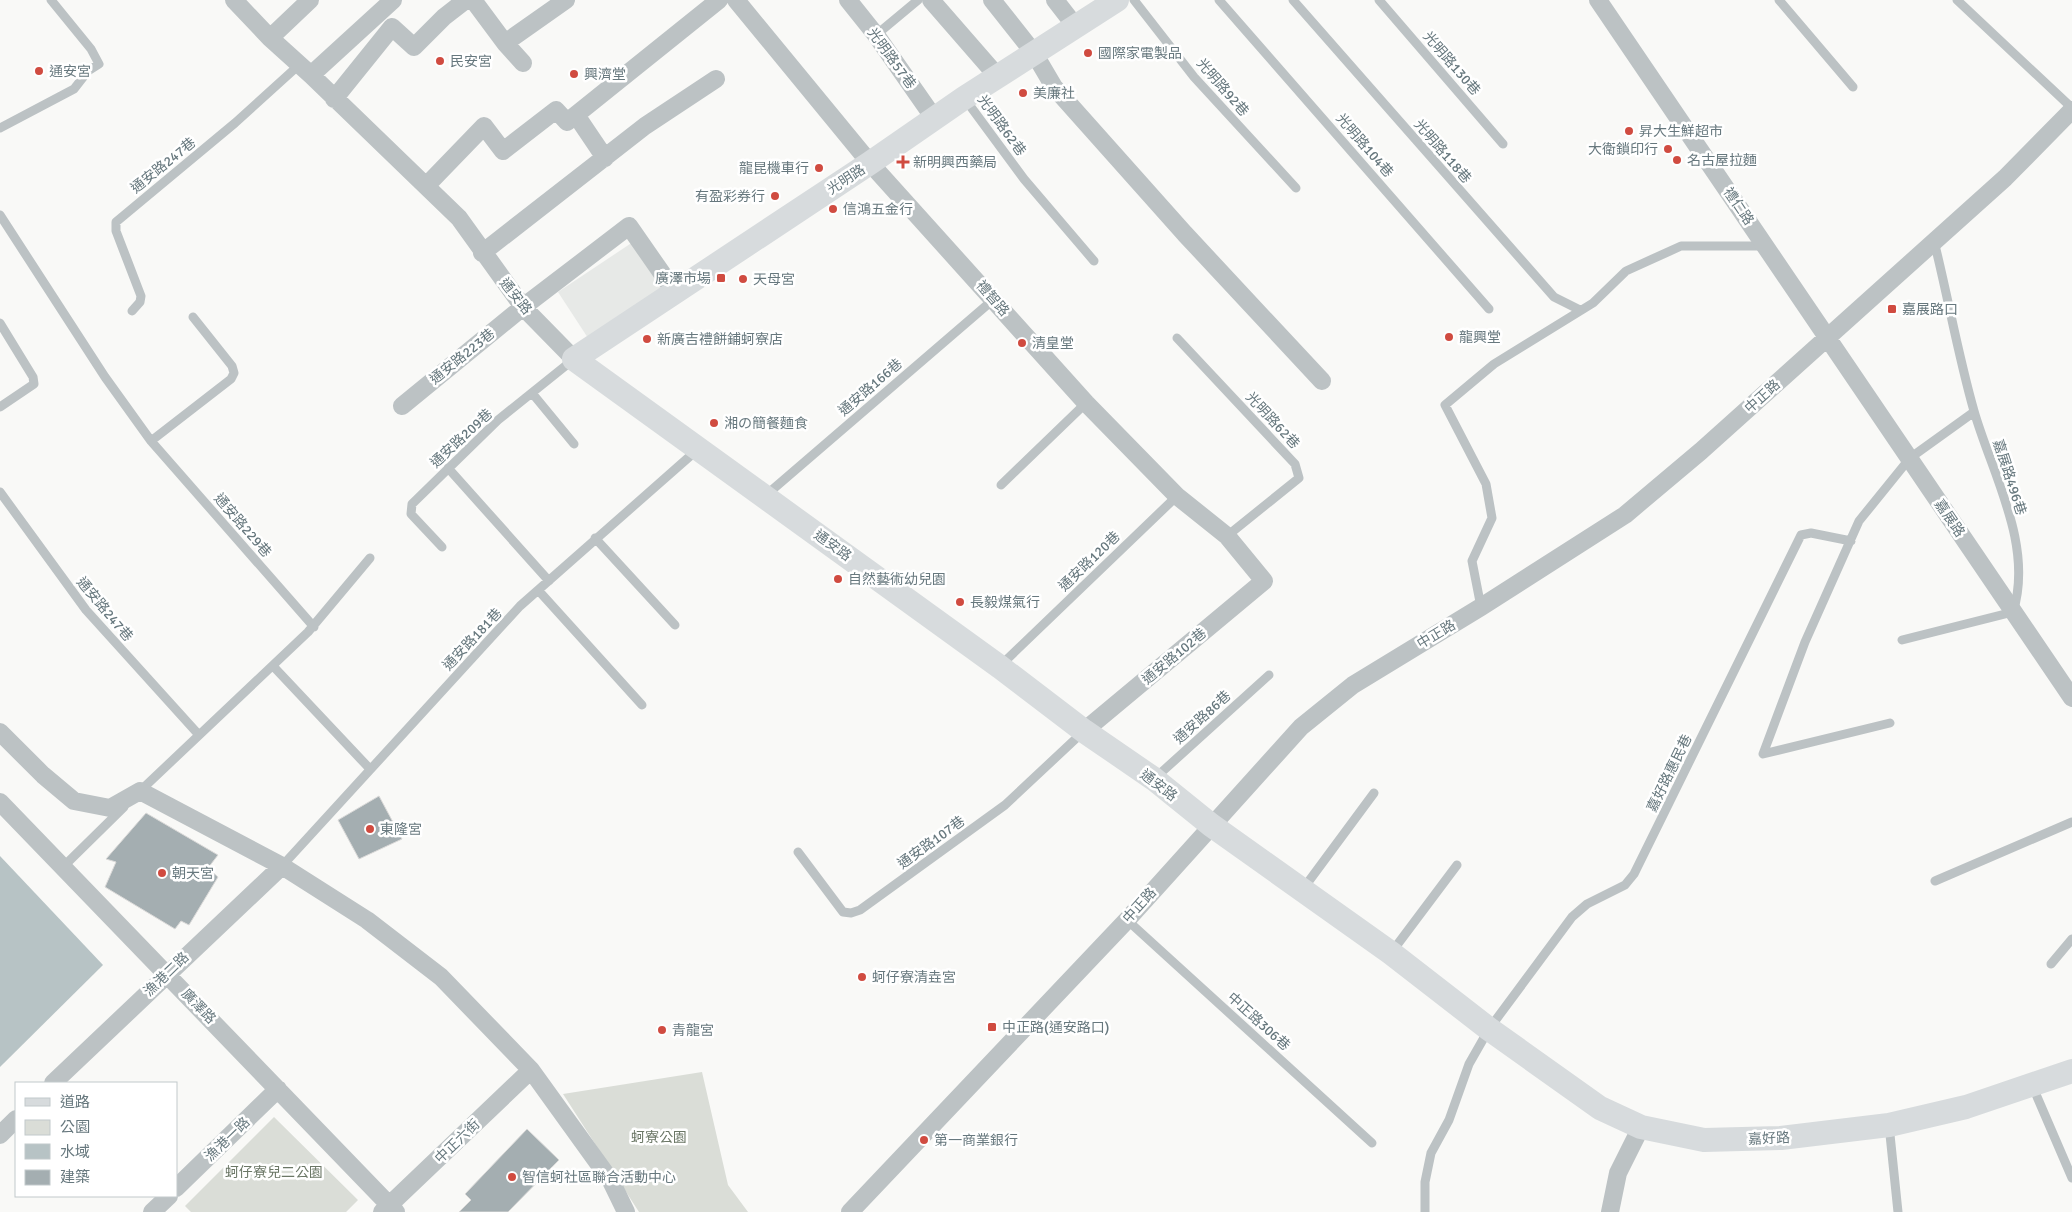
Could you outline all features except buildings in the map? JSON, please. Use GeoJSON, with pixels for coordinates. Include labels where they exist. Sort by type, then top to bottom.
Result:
{"type":"FeatureCollection","features":[{"type":"Feature","properties":{"kind":"street","name":"通安路"},"geometry":{"type":"LineString","coordinates":[[234,0],[270,38],[459,218],[482,253],[523,307],[574,359],[1000,667],[1084,732],[1154,780],[1211,825],[1391,953],[1489,1029]]}},
{"type":"Feature","properties":{"kind":"street"},"geometry":{"type":"LineString","coordinates":[[270,38],[310,0]]}},
{"type":"Feature","properties":{"kind":"street"},"geometry":{"type":"LineString","coordinates":[[305,70],[393,0]]}},
{"type":"Feature","properties":{"kind":"street"},"geometry":{"type":"LineString","coordinates":[[334,99],[392,27],[414,47],[444,17],[466,0]]}},
{"type":"Feature","properties":{"kind":"street"},"geometry":{"type":"LineString","coordinates":[[473,0],[522,63]]}},
{"type":"Feature","properties":{"kind":"street"},"geometry":{"type":"LineString","coordinates":[[505,43],[566,0]]}},
{"type":"Feature","properties":{"kind":"street"},"geometry":{"type":"LineString","coordinates":[[426,186],[484,126],[503,151],[556,110],[568,122],[719,0]]}},
{"type":"Feature","properties":{"kind":"street","name":"禮智路"},"geometry":{"type":"LineString","coordinates":[[736,0],[870,163],[994,298],[1086,403],[1177,496],[1227,536],[1264,581]]}},
{"type":"Feature","properties":{"kind":"street","name":"光明路57巷"},"geometry":{"type":"LineString","coordinates":[[848,0],[876,35],[934,118]]}},
{"type":"Feature","properties":{"kind":"street"},"geometry":{"type":"LineString","coordinates":[[931,0],[998,77]]}},
{"type":"Feature","properties":{"kind":"street"},"geometry":{"type":"LineString","coordinates":[[992,0],[1034,53],[1054,88],[1322,381]]}},
{"type":"Feature","properties":{"kind":"street"},"geometry":{"type":"LineString","coordinates":[[1055,0],[1076,27]]}},
{"type":"Feature","properties":{"kind":"street","name":"光明路"},"geometry":{"type":"LineString","coordinates":[[574,359],[870,163],[964,98],[1117,0]]}},
{"type":"Feature","properties":{"kind":"street","name":"禮仁路"},"geometry":{"type":"LineString","coordinates":[[1598,0],[1828,338]]}},
{"type":"Feature","properties":{"kind":"street"},"geometry":{"type":"LineString","coordinates":[[482,253],[645,126],[716,79]]}},
{"type":"Feature","properties":{"kind":"street","name":"中正路"},"geometry":{"type":"LineString","coordinates":[[850,1212],[1127,920],[1211,825],[1301,728],[1353,685],[1481,607],[1625,515],[1701,451],[2005,178],[2072,109]]}},
{"type":"Feature","properties":{"kind":"street"},"geometry":{"type":"LineString","coordinates":[[576,115],[605,158]]}},
{"type":"Feature","properties":{"kind":"street","name":"通安路223巷"},"geometry":{"type":"LineString","coordinates":[[402,406],[523,307],[629,226],[675,292]]}},
{"type":"Feature","properties":{"kind":"street","name":"嘉展路"},"geometry":{"type":"LineString","coordinates":[[1828,338],[2072,698]]}},
{"type":"Feature","properties":{"kind":"street","name":"通安路102巷"},"geometry":{"type":"LineString","coordinates":[[1084,732],[1264,581]]}},
{"type":"Feature","properties":{"kind":"street"},"geometry":{"type":"LineString","coordinates":[[0,732],[43,775],[74,800],[110,808],[140,791],[282,866],[367,920],[441,977],[531,1070],[611,1181],[626,1212]]}},
{"type":"Feature","properties":{"kind":"street","name":"廣澤路"},"geometry":{"type":"LineString","coordinates":[[0,802],[278,1089],[389,1210]]}},
{"type":"Feature","properties":{"kind":"street","name":"漁港二路"},"geometry":{"type":"LineString","coordinates":[[54,1082],[282,866]]}},
{"type":"Feature","properties":{"kind":"street","name":"嘉好路"},"geometry":{"type":"LineString","coordinates":[[1489,1029],[1600,1108],[1641,1127],[1704,1140],[1781,1138],[1889,1125],[1966,1107],[2072,1071]]}},
{"type":"Feature","properties":{"kind":"street","name":"中正六街"},"geometry":{"type":"LineString","coordinates":[[389,1210],[531,1070]]}},
{"type":"Feature","properties":{"kind":"street","name":"漁港一路"},"geometry":{"type":"LineString","coordinates":[[178,1186],[278,1089]]}},
{"type":"Feature","properties":{"kind":"street"},"geometry":{"type":"LineString","coordinates":[[0,1135],[15,1120]]}},
{"type":"Feature","properties":{"kind":"street"},"geometry":{"type":"LineString","coordinates":[[1610,1212],[1618,1173],[1641,1127]]}},
{"type":"Feature","properties":{"kind":"lane"},"geometry":{"type":"LineString","coordinates":[[0,128],[74,89],[88,71],[99,64],[90,48],[51,0]]}},
{"type":"Feature","properties":{"kind":"lane"},"geometry":{"type":"LineString","coordinates":[[876,35],[918,0]]}},
{"type":"Feature","properties":{"kind":"lane","name":"光明路92巷"},"geometry":{"type":"LineString","coordinates":[[1134,0],[1194,77],[1296,188]]}},
{"type":"Feature","properties":{"kind":"lane","name":"光明路104巷"},"geometry":{"type":"LineString","coordinates":[[1220,0],[1489,309]]}},
{"type":"Feature","properties":{"kind":"lane","name":"光明路118巷"},"geometry":{"type":"LineString","coordinates":[[1293,0],[1554,297],[1580,310]]}},
{"type":"Feature","properties":{"kind":"lane","name":"光明路130巷"},"geometry":{"type":"LineString","coordinates":[[1379,0],[1503,144]]}},
{"type":"Feature","properties":{"kind":"lane"},"geometry":{"type":"LineString","coordinates":[[1779,0],[1853,87]]}},
{"type":"Feature","properties":{"kind":"lane"},"geometry":{"type":"LineString","coordinates":[[1957,0],[2072,109]]}},
{"type":"Feature","properties":{"kind":"lane","name":"通安路247巷"},"geometry":{"type":"LineString","coordinates":[[132,310],[140,302],[141,296],[116,232],[116,222],[235,123],[305,70]]}},
{"type":"Feature","properties":{"kind":"lane","name":"光明路62巷"},"geometry":{"type":"LineString","coordinates":[[964,98],[1024,179],[1094,261]]}},
{"type":"Feature","properties":{"kind":"lane"},"geometry":{"type":"LineString","coordinates":[[0,215],[85,346],[151,440],[231,379],[234,373],[232,366],[193,317]]}},
{"type":"Feature","properties":{"kind":"lane","name":"嘉展路496巷"},"geometry":{"type":"LineString","coordinates":[[1934,241],[1974,412],[2006,499],[2019,568],[2020,591],[2013,612]]}},
{"type":"Feature","properties":{"kind":"lane"},"geometry":{"type":"LineString","coordinates":[[1481,607],[1472,561],[1492,518],[1486,484],[1445,405],[1494,364],[1594,303],[1626,271],[1672,248],[1681,246],[1766,246]]}},
{"type":"Feature","properties":{"kind":"lane","name":"通安路166巷"},"geometry":{"type":"LineString","coordinates":[[765,496],[994,298]]}},
{"type":"Feature","properties":{"kind":"lane"},"geometry":{"type":"LineString","coordinates":[[0,323],[33,377],[34,384],[0,407]]}},
{"type":"Feature","properties":{"kind":"lane","name":"光明路62巷"},"geometry":{"type":"LineString","coordinates":[[1177,338],[1296,464],[1299,478],[1227,536]]}},
{"type":"Feature","properties":{"kind":"lane","name":"通安路209巷"},"geometry":{"type":"LineString","coordinates":[[442,547],[411,514],[410,509],[448,468],[498,420],[574,359]]}},
{"type":"Feature","properties":{"kind":"lane"},"geometry":{"type":"LineString","coordinates":[[532,393],[574,444]]}},
{"type":"Feature","properties":{"kind":"lane"},"geometry":{"type":"LineString","coordinates":[[1001,485],[1086,403]]}},
{"type":"Feature","properties":{"kind":"lane"},"geometry":{"type":"LineString","coordinates":[[1890,723],[1763,754],[1806,642],[1859,521],[1910,458],[1974,412]]}},
{"type":"Feature","properties":{"kind":"lane","name":"通安路229巷"},"geometry":{"type":"LineString","coordinates":[[151,440],[314,627]]}},
{"type":"Feature","properties":{"kind":"lane","name":"通安路181巷"},"geometry":{"type":"LineString","coordinates":[[282,866],[520,606],[699,448]]}},
{"type":"Feature","properties":{"kind":"lane"},"geometry":{"type":"LineString","coordinates":[[448,468],[549,580]]}},
{"type":"Feature","properties":{"kind":"lane","name":"通安路247巷"},"geometry":{"type":"LineString","coordinates":[[0,492],[86,610],[199,735]]}},
{"type":"Feature","properties":{"kind":"lane","name":"通安路120巷"},"geometry":{"type":"LineString","coordinates":[[1000,667],[1177,496]]}},
{"type":"Feature","properties":{"kind":"lane","name":"嘉好路惠民巷"},"geometry":{"type":"LineString","coordinates":[[1489,1029],[1572,917],[1586,904],[1625,885],[1634,874],[1800,535],[1811,533],[1851,541]]}},
{"type":"Feature","properties":{"kind":"lane"},"geometry":{"type":"LineString","coordinates":[[595,538],[675,625]]}},
{"type":"Feature","properties":{"kind":"lane"},"geometry":{"type":"LineString","coordinates":[[64,866],[140,791],[314,627],[370,558]]}},
{"type":"Feature","properties":{"kind":"lane"},"geometry":{"type":"LineString","coordinates":[[538,590],[642,705]]}},
{"type":"Feature","properties":{"kind":"lane"},"geometry":{"type":"LineString","coordinates":[[1902,640],[2013,612]]}},
{"type":"Feature","properties":{"kind":"lane"},"geometry":{"type":"LineString","coordinates":[[273,666],[370,769]]}},
{"type":"Feature","properties":{"kind":"lane","name":"通安路86巷"},"geometry":{"type":"LineString","coordinates":[[1154,780],[1269,675]]}},
{"type":"Feature","properties":{"kind":"lane","name":"通安路107巷"},"geometry":{"type":"LineString","coordinates":[[798,852],[843,912],[851,914],[860,910],[1005,805],[1084,732]]}},
{"type":"Feature","properties":{"kind":"lane"},"geometry":{"type":"LineString","coordinates":[[1303,889],[1374,793]]}},
{"type":"Feature","properties":{"kind":"lane"},"geometry":{"type":"LineString","coordinates":[[1935,881],[2072,822]]}},
{"type":"Feature","properties":{"kind":"lane"},"geometry":{"type":"LineString","coordinates":[[1391,953],[1457,865]]}},
{"type":"Feature","properties":{"kind":"lane","name":"中正路306巷"},"geometry":{"type":"LineString","coordinates":[[1127,920],[1372,1143]]}},
{"type":"Feature","properties":{"kind":"lane"},"geometry":{"type":"LineString","coordinates":[[2051,964],[2072,939]]}},
{"type":"Feature","properties":{"kind":"lane"},"geometry":{"type":"LineString","coordinates":[[1425,1212],[1425,1182],[1431,1152],[1456,1104],[1469,1064],[1489,1029]]}},
{"type":"Feature","properties":{"kind":"lane"},"geometry":{"type":"LineString","coordinates":[[2032,1084],[2072,1178]]}},
{"type":"Feature","properties":{"kind":"lane"},"geometry":{"type":"LineString","coordinates":[[1889,1125],[1898,1212]]}},
{"type":"Feature","properties":{"kind":"shaded area"},"geometry":{"type":"Polygon","coordinates":[[[633,242],[663,288],[588,338],[558,292],[633,242]]]}},
{"type":"Feature","properties":{"kind":"green space","name":"蚵寮公園"},"geometry":{"type":"Polygon","coordinates":[[[702,1072],[728,1185],[748,1212],[639,1212],[563,1094],[702,1072]]]}},
{"type":"Feature","properties":{"kind":"green space","name":"蚵仔寮兒二公園"},"geometry":{"type":"Polygon","coordinates":[[[274,1117],[358,1200],[346,1212],[191,1212],[185,1206],[274,1117]]]}},
{"type":"Feature","properties":{"kind":"water"},"geometry":{"type":"Polygon","coordinates":[[[0,856],[103,965],[0,1067],[0,856]]]}},
{"type":"Feature","properties":{"kind":"place","name":"國際家電製品"},"geometry":{"type":"Point","coordinates":[1088,53]}},
{"type":"Feature","properties":{"kind":"place","name":"民安宮"},"geometry":{"type":"Point","coordinates":[440,61]}},
{"type":"Feature","properties":{"kind":"place","name":"通安宮"},"geometry":{"type":"Point","coordinates":[39,71]}},
{"type":"Feature","properties":{"kind":"place","name":"興濟堂"},"geometry":{"type":"Point","coordinates":[574,74]}},
{"type":"Feature","properties":{"kind":"place","name":"美廉社"},"geometry":{"type":"Point","coordinates":[1023,93]}},
{"type":"Feature","properties":{"kind":"place","name":"昇大生鮮超市"},"geometry":{"type":"Point","coordinates":[1629,131]}},
{"type":"Feature","properties":{"kind":"place","name":"大衛鎖印行"},"geometry":{"type":"Point","coordinates":[1668,149]}},
{"type":"Feature","properties":{"kind":"place","name":"名古屋拉麵"},"geometry":{"type":"Point","coordinates":[1677,160]}},
{"type":"Feature","properties":{"kind":"place","name":"新明興西藥局"},"geometry":{"type":"Point","coordinates":[903,162]}},
{"type":"Feature","properties":{"kind":"place","name":"龍昆機車行"},"geometry":{"type":"Point","coordinates":[819,168]}},
{"type":"Feature","properties":{"kind":"place","name":"有盈彩券行"},"geometry":{"type":"Point","coordinates":[775,196]}},
{"type":"Feature","properties":{"kind":"place","name":"信鴻五金行"},"geometry":{"type":"Point","coordinates":[833,209]}},
{"type":"Feature","properties":{"kind":"place","name":"廣澤市場"},"geometry":{"type":"Point","coordinates":[721,278]}},
{"type":"Feature","properties":{"kind":"place","name":"天母宮"},"geometry":{"type":"Point","coordinates":[743,279]}},
{"type":"Feature","properties":{"kind":"place","name":"嘉展路口"},"geometry":{"type":"Point","coordinates":[1892,309]}},
{"type":"Feature","properties":{"kind":"place","name":"龍興堂"},"geometry":{"type":"Point","coordinates":[1449,337]}},
{"type":"Feature","properties":{"kind":"place","name":"新廣吉禮餅鋪蚵寮店"},"geometry":{"type":"Point","coordinates":[647,339]}},
{"type":"Feature","properties":{"kind":"place","name":"清皇堂"},"geometry":{"type":"Point","coordinates":[1022,343]}},
{"type":"Feature","properties":{"kind":"place","name":"湘の簡餐麵食"},"geometry":{"type":"Point","coordinates":[714,423]}},
{"type":"Feature","properties":{"kind":"place","name":"自然藝術幼兒園"},"geometry":{"type":"Point","coordinates":[838,579]}},
{"type":"Feature","properties":{"kind":"place","name":"長毅煤氣行"},"geometry":{"type":"Point","coordinates":[960,602]}},
{"type":"Feature","properties":{"kind":"place","name":"東隆宮"},"geometry":{"type":"Point","coordinates":[370,829]}},
{"type":"Feature","properties":{"kind":"place","name":"朝天宮"},"geometry":{"type":"Point","coordinates":[162,873]}},
{"type":"Feature","properties":{"kind":"place","name":"蚵仔寮清垚宮"},"geometry":{"type":"Point","coordinates":[862,977]}},
{"type":"Feature","properties":{"kind":"place","name":"中正路(通安路口)"},"geometry":{"type":"Point","coordinates":[992,1027]}},
{"type":"Feature","properties":{"kind":"place","name":"青龍宮"},"geometry":{"type":"Point","coordinates":[662,1030]}},
{"type":"Feature","properties":{"kind":"place","name":"第一商業銀行"},"geometry":{"type":"Point","coordinates":[924,1140]}},
{"type":"Feature","properties":{"kind":"place","name":"智信蚵社區聯合活動中心"},"geometry":{"type":"Point","coordinates":[512,1177]}}]}
